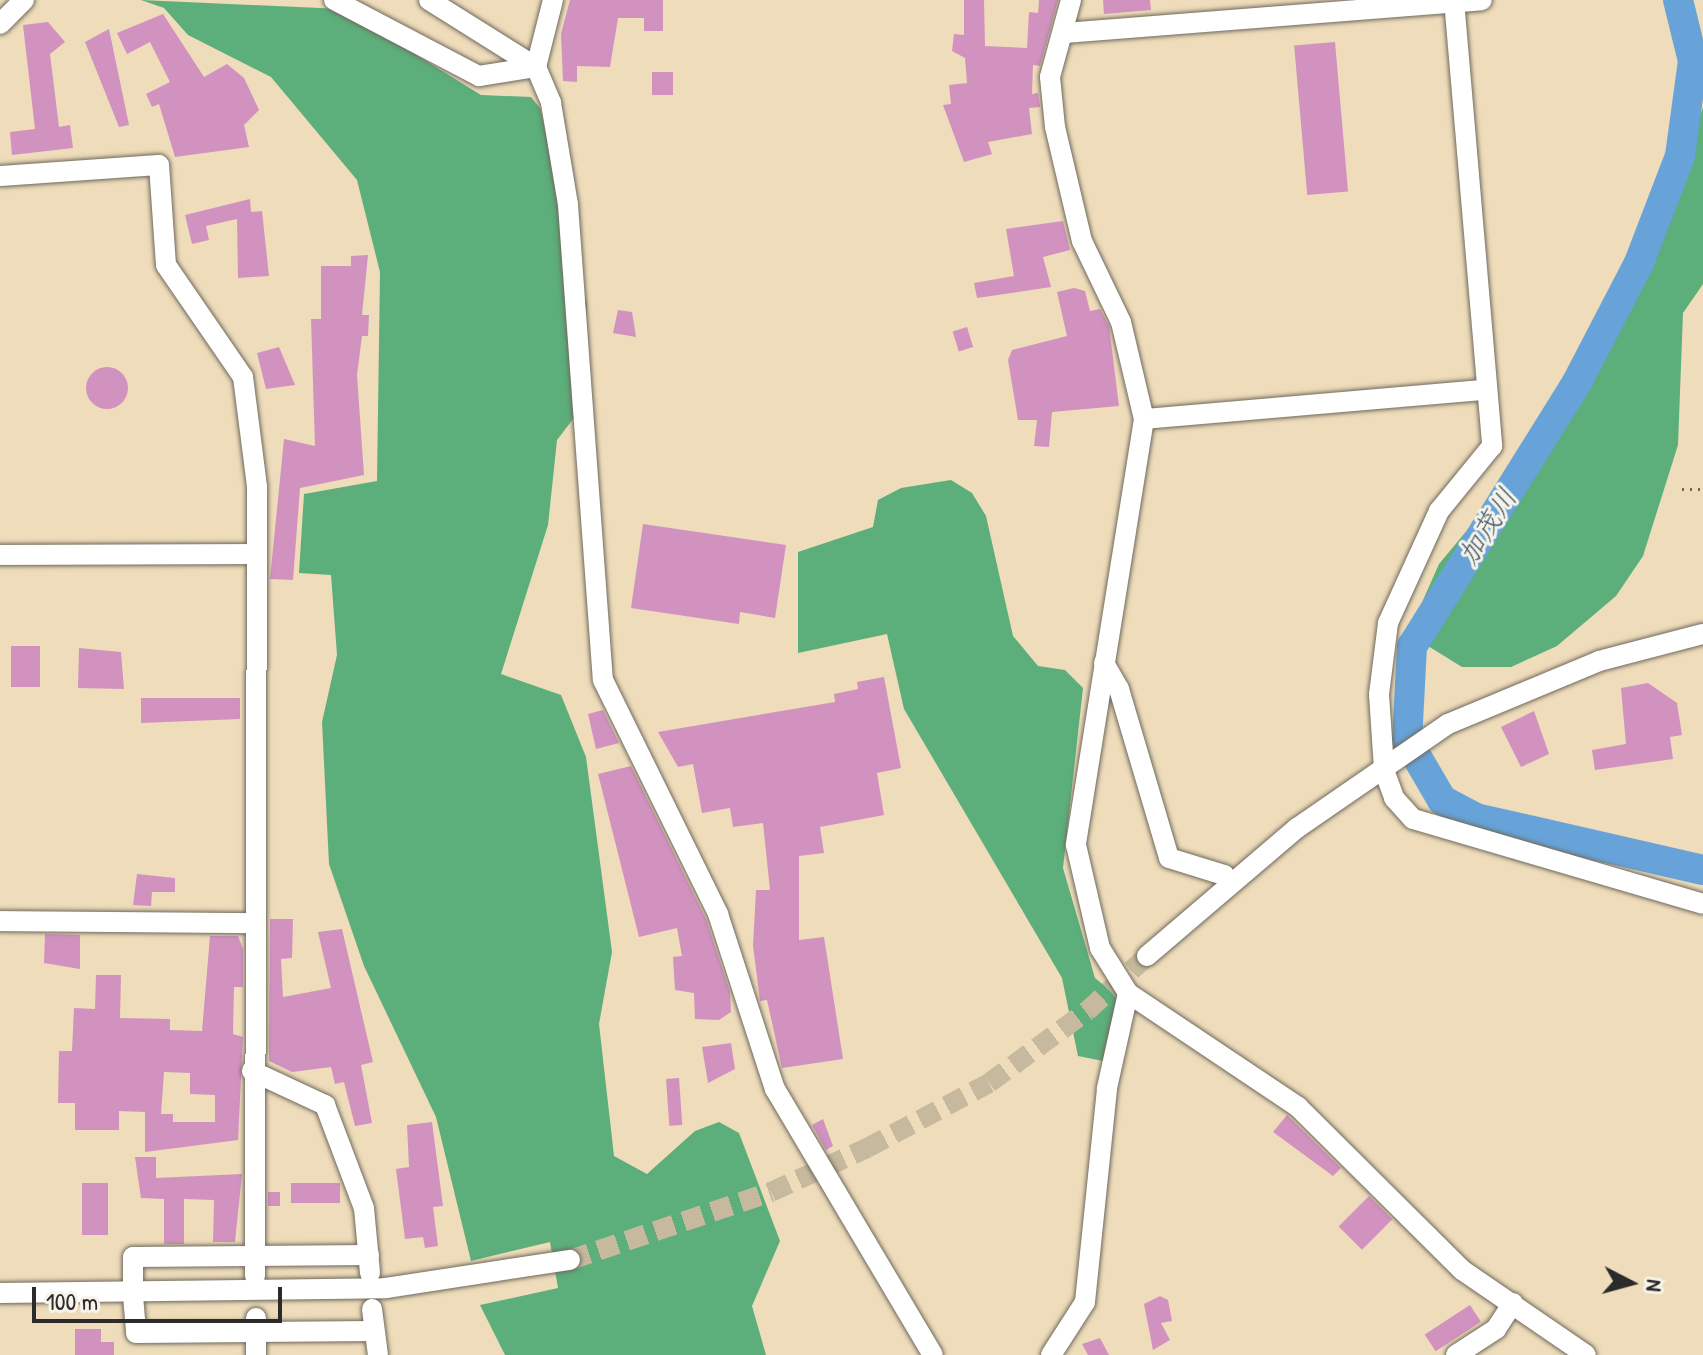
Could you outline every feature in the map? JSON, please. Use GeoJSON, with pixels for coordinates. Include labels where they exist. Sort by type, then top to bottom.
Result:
{"type":"FeatureCollection","features":[{"type":"Feature","properties":{"kind":"street"},"geometry":{"type":"LineString","coordinates":[[0,24],[24,0]]}},
{"type":"Feature","properties":{"kind":"street"},"geometry":{"type":"LineString","coordinates":[[334,0],[479,76],[536,67]]}},
{"type":"Feature","properties":{"kind":"street"},"geometry":{"type":"LineString","coordinates":[[429,0],[536,67]]}},
{"type":"Feature","properties":{"kind":"street"},"geometry":{"type":"LineString","coordinates":[[553,0],[536,67],[556,125],[568,205],[603,680],[718,914],[775,1089],[933,1355]]}},
{"type":"Feature","properties":{"kind":"street"},"geometry":{"type":"LineString","coordinates":[[1071,0],[1065,33],[1050,77],[1055,127],[1082,241],[1121,322],[1144,419],[1076,845],[1100,948],[1128,993],[1298,1107],[1462,1270],[1586,1355]]}},
{"type":"Feature","properties":{"kind":"street"},"geometry":{"type":"LineString","coordinates":[[1065,33],[1482,0]]}},
{"type":"Feature","properties":{"kind":"street"},"geometry":{"type":"LineString","coordinates":[[1454,3],[1484,390],[1492,446],[1439,511],[1388,623],[1379,694],[1384,762],[1394,798],[1413,819],[1703,904]]}},
{"type":"Feature","properties":{"kind":"street"},"geometry":{"type":"LineString","coordinates":[[0,176],[159,165],[166,265],[243,377],[257,487],[253,554],[254,923],[250,1251],[255,1276]]}},
{"type":"Feature","properties":{"kind":"street"},"geometry":{"type":"LineString","coordinates":[[1144,419],[1484,390]]}},
{"type":"Feature","properties":{"kind":"street"},"geometry":{"type":"LineString","coordinates":[[0,555],[253,554]]}},
{"type":"Feature","properties":{"kind":"street"},"geometry":{"type":"LineString","coordinates":[[1147,956],[1231,884],[1384,762],[1448,724],[1599,661],[1703,634]]}},
{"type":"Feature","properties":{"kind":"street"},"geometry":{"type":"LineString","coordinates":[[1104,663],[1119,689],[1169,858],[1224,875],[1231,884]]}},
{"type":"Feature","properties":{"kind":"street"},"geometry":{"type":"LineString","coordinates":[[0,921],[254,923]]}},
{"type":"Feature","properties":{"kind":"street"},"geometry":{"type":"LineString","coordinates":[[1051,1355],[1085,1302],[1107,1088],[1128,993]]}},
{"type":"Feature","properties":{"kind":"street"},"geometry":{"type":"LineString","coordinates":[[252,1071],[325,1105],[364,1208],[370,1264],[250,1251],[133,1257],[136,1333],[256,1336],[374,1331]]}},
{"type":"Feature","properties":{"kind":"street"},"geometry":{"type":"LineString","coordinates":[[0,1293],[133,1296],[386,1288],[570,1260]]}},
{"type":"Feature","properties":{"kind":"street"},"geometry":{"type":"LineString","coordinates":[[1456,1355],[1496,1329],[1513,1303]]}},
{"type":"Feature","properties":{"kind":"street"},"geometry":{"type":"LineString","coordinates":[[372,1309],[378,1355]]}},
{"type":"Feature","properties":{"kind":"path"},"geometry":{"type":"LineString","coordinates":[[1682,489],[1703,489]]}},
{"type":"Feature","properties":{"kind":"green space"},"geometry":{"type":"Polygon","coordinates":[[[141,0],[342,9],[481,95],[531,97],[540,108],[587,304],[580,410],[557,440],[548,525],[501,674],[561,695],[586,757],[612,952],[599,1024],[614,1156],[647,1174],[695,1131],[719,1122],[739,1133],[780,1241],[752,1306],[766,1355],[505,1355],[480,1305],[558,1288],[550,1242],[471,1261],[436,1117],[364,966],[329,864],[322,722],[337,655],[331,575],[299,573],[304,494],[377,481],[380,272],[357,180],[271,77],[188,35],[164,8],[141,0]]]}},
{"type":"Feature","properties":{"kind":"green space"},"geometry":{"type":"Polygon","coordinates":[[[1703,107],[1703,284],[1683,313],[1678,445],[1643,556],[1616,596],[1557,646],[1511,667],[1462,667],[1420,641],[1416,616],[1439,564],[1578,397],[1665,219],[1703,107]]]}},
{"type":"Feature","properties":{"kind":"green space"},"geometry":{"type":"Polygon","coordinates":[[[951,480],[972,493],[986,516],[1013,636],[1038,666],[1065,670],[1083,688],[1063,868],[1095,978],[1117,996],[1103,1061],[1078,1056],[1062,978],[904,709],[887,634],[798,653],[798,552],[873,527],[878,500],[901,488],[951,480]]]}},
{"type":"Feature","properties":{"kind":"building"},"geometry":{"type":"Polygon","coordinates":[[[570,0],[663,0],[663,31],[644,31],[644,18],[618,18],[610,67],[577,66],[577,82],[563,81],[561,34],[570,0]]]}},
{"type":"Feature","properties":{"kind":"building"},"geometry":{"type":"Polygon","coordinates":[[[964,0],[984,0],[985,46],[1027,48],[1029,12],[1038,13],[1039,0],[1058,0],[1040,66],[1033,65],[1032,94],[1038,93],[1040,107],[1029,108],[1032,134],[988,142],[992,154],[964,162],[943,105],[951,104],[949,85],[967,83],[965,58],[952,51],[954,34],[964,35],[964,0]]]}},
{"type":"Feature","properties":{"kind":"building"},"geometry":{"type":"Polygon","coordinates":[[[1103,0],[1150,0],[1151,10],[1104,14],[1103,0]]]}},
{"type":"Feature","properties":{"kind":"building"},"geometry":{"type":"Polygon","coordinates":[[[163,14],[204,77],[227,64],[244,78],[259,110],[244,125],[249,147],[175,157],[159,104],[152,107],[146,94],[170,82],[150,42],[127,54],[117,33],[163,14]]]}},
{"type":"Feature","properties":{"kind":"building"},"geometry":{"type":"Polygon","coordinates":[[[48,22],[65,42],[50,54],[59,127],[70,125],[73,148],[12,155],[10,132],[35,129],[23,25],[48,22]]]}},
{"type":"Feature","properties":{"kind":"building"},"geometry":{"type":"Polygon","coordinates":[[[109,29],[129,125],[119,127],[85,42],[109,29]]]}},
{"type":"Feature","properties":{"kind":"building"},"geometry":{"type":"Polygon","coordinates":[[[1335,42],[1348,191],[1307,195],[1294,46],[1335,42]]]}},
{"type":"Feature","properties":{"kind":"building"},"geometry":{"type":"Polygon","coordinates":[[[652,72],[673,72],[673,95],[652,95],[652,72]]]}},
{"type":"Feature","properties":{"kind":"building"},"geometry":{"type":"Polygon","coordinates":[[[250,199],[251,212],[262,211],[269,276],[238,278],[237,219],[206,226],[209,240],[192,244],[185,215],[250,199]]]}},
{"type":"Feature","properties":{"kind":"building"},"geometry":{"type":"Polygon","coordinates":[[[1063,221],[1070,250],[1043,257],[1051,287],[977,298],[974,283],[1014,276],[1006,229],[1063,221]]]}},
{"type":"Feature","properties":{"kind":"building"},"geometry":{"type":"Polygon","coordinates":[[[368,255],[362,315],[369,315],[368,336],[362,336],[357,375],[364,475],[300,488],[293,580],[270,579],[284,439],[315,446],[311,319],[321,319],[321,266],[351,266],[351,256],[368,255]]]}},
{"type":"Feature","properties":{"kind":"building"},"geometry":{"type":"Polygon","coordinates":[[[1074,288],[1085,291],[1090,311],[1100,309],[1109,326],[1119,406],[1052,412],[1049,447],[1034,446],[1037,420],[1018,420],[1008,360],[1012,350],[1067,336],[1057,292],[1074,288]]]}},
{"type":"Feature","properties":{"kind":"building"},"geometry":{"type":"Polygon","coordinates":[[[618,310],[632,312],[636,337],[613,333],[618,310]]]}},
{"type":"Feature","properties":{"kind":"building"},"geometry":{"type":"Polygon","coordinates":[[[967,327],[973,347],[959,351],[953,331],[967,327]]]}},
{"type":"Feature","properties":{"kind":"building"},"geometry":{"type":"Polygon","coordinates":[[[279,347],[295,385],[266,389],[257,353],[279,347]]]}},
{"type":"Feature","properties":{"kind":"building"},"geometry":{"type":"Polygon","coordinates":[[[107,367],[122,373],[128,388],[122,403],[107,409],[92,403],[86,388],[92,373],[107,367]]]}},
{"type":"Feature","properties":{"kind":"building"},"geometry":{"type":"Polygon","coordinates":[[[643,524],[786,545],[775,618],[740,612],[739,624],[631,608],[643,524]]]}},
{"type":"Feature","properties":{"kind":"building"},"geometry":{"type":"Polygon","coordinates":[[[11,646],[40,646],[40,687],[11,687],[11,646]]]}},
{"type":"Feature","properties":{"kind":"building"},"geometry":{"type":"Polygon","coordinates":[[[79,648],[121,652],[124,689],[78,688],[79,648]]]}},
{"type":"Feature","properties":{"kind":"building"},"geometry":{"type":"Polygon","coordinates":[[[884,677],[901,768],[877,773],[884,815],[820,827],[824,853],[799,856],[799,940],[824,937],[843,1059],[782,1068],[767,1000],[760,1001],[753,946],[756,890],[770,890],[763,823],[733,827],[730,808],[702,813],[693,764],[678,767],[658,732],[835,702],[834,694],[858,689],[857,682],[884,677]]]}},
{"type":"Feature","properties":{"kind":"building"},"geometry":{"type":"Polygon","coordinates":[[[1648,683],[1677,703],[1682,735],[1670,737],[1673,759],[1595,770],[1592,750],[1626,744],[1621,688],[1648,683]]]}},
{"type":"Feature","properties":{"kind":"building"},"geometry":{"type":"Polygon","coordinates":[[[141,698],[240,698],[240,719],[141,723],[141,698]]]}},
{"type":"Feature","properties":{"kind":"building"},"geometry":{"type":"Polygon","coordinates":[[[603,710],[619,743],[596,749],[588,714],[603,710]]]}},
{"type":"Feature","properties":{"kind":"building"},"geometry":{"type":"Polygon","coordinates":[[[1534,711],[1549,754],[1521,767],[1501,727],[1534,711]]]}},
{"type":"Feature","properties":{"kind":"building"},"geometry":{"type":"Polygon","coordinates":[[[631,766],[706,919],[730,992],[731,1012],[719,1020],[695,1019],[694,993],[675,990],[673,957],[682,956],[677,928],[639,937],[598,774],[631,766]]]}},
{"type":"Feature","properties":{"kind":"building"},"geometry":{"type":"Polygon","coordinates":[[[137,874],[175,878],[175,892],[152,892],[151,906],[133,905],[137,874]]]}},
{"type":"Feature","properties":{"kind":"building"},"geometry":{"type":"Polygon","coordinates":[[[270,919],[293,919],[292,958],[281,959],[283,997],[331,988],[318,932],[342,929],[373,1062],[361,1065],[372,1123],[355,1126],[344,1082],[335,1084],[331,1067],[292,1072],[269,1061],[270,919]]]}},
{"type":"Feature","properties":{"kind":"building"},"geometry":{"type":"Polygon","coordinates":[[[45,934],[80,935],[80,969],[44,963],[45,934]]]}},
{"type":"Feature","properties":{"kind":"building"},"geometry":{"type":"Polygon","coordinates":[[[210,936],[238,936],[243,949],[243,987],[234,987],[233,1034],[243,1037],[238,1140],[145,1152],[145,1112],[119,1111],[119,1130],[75,1130],[75,1103],[58,1103],[59,1051],[72,1051],[74,1008],[95,1009],[96,975],[121,975],[120,1018],[170,1019],[170,1030],[202,1031],[210,936]],[[164,1072],[161,1114],[173,1114],[173,1122],[215,1122],[215,1095],[190,1094],[190,1073],[164,1072]]]}},
{"type":"Feature","properties":{"kind":"building"},"geometry":{"type":"Polygon","coordinates":[[[731,1043],[735,1069],[708,1083],[702,1047],[731,1043]]]}},
{"type":"Feature","properties":{"kind":"building"},"geometry":{"type":"Polygon","coordinates":[[[679,1078],[682,1125],[669,1126],[666,1079],[679,1078]]]}},
{"type":"Feature","properties":{"kind":"building"},"geometry":{"type":"Polygon","coordinates":[[[1287,1115],[1341,1168],[1333,1176],[1273,1132],[1287,1115]]]}},
{"type":"Feature","properties":{"kind":"building"},"geometry":{"type":"Polygon","coordinates":[[[823,1119],[833,1146],[826,1150],[812,1125],[823,1119]]]}},
{"type":"Feature","properties":{"kind":"building"},"geometry":{"type":"Polygon","coordinates":[[[432,1122],[443,1206],[433,1207],[438,1246],[425,1248],[423,1237],[405,1239],[396,1169],[409,1167],[407,1125],[432,1122]]]}},
{"type":"Feature","properties":{"kind":"building"},"geometry":{"type":"Polygon","coordinates":[[[135,1157],[156,1157],[156,1178],[242,1174],[235,1242],[213,1242],[214,1200],[184,1199],[184,1244],[164,1244],[164,1199],[141,1198],[135,1157]]]}},
{"type":"Feature","properties":{"kind":"building"},"geometry":{"type":"Polygon","coordinates":[[[82,1183],[108,1183],[108,1235],[82,1235],[82,1183]]]}},
{"type":"Feature","properties":{"kind":"building"},"geometry":{"type":"Polygon","coordinates":[[[291,1183],[340,1183],[340,1203],[291,1203],[291,1183]]]}},
{"type":"Feature","properties":{"kind":"building"},"geometry":{"type":"Polygon","coordinates":[[[268,1192],[280,1192],[280,1206],[268,1206],[268,1192]]]}},
{"type":"Feature","properties":{"kind":"building"},"geometry":{"type":"Polygon","coordinates":[[[1369,1196],[1392,1219],[1362,1250],[1339,1226],[1369,1196]]]}},
{"type":"Feature","properties":{"kind":"building"},"geometry":{"type":"Polygon","coordinates":[[[1160,1296],[1168,1300],[1172,1321],[1161,1323],[1170,1340],[1153,1350],[1144,1304],[1160,1296]]]}},
{"type":"Feature","properties":{"kind":"building"},"geometry":{"type":"Polygon","coordinates":[[[1470,1305],[1481,1322],[1436,1351],[1425,1334],[1470,1305]]]}},
{"type":"Feature","properties":{"kind":"building"},"geometry":{"type":"Polygon","coordinates":[[[75,1329],[101,1329],[101,1342],[114,1342],[114,1355],[75,1355],[75,1329]]]}},
{"type":"Feature","properties":{"kind":"building"},"geometry":{"type":"Polygon","coordinates":[[[1100,1338],[1109,1355],[1088,1355],[1082,1344],[1100,1338]]]}},
{"type":"Feature","properties":{"kind":"waterway","name":"加茂川"},"geometry":{"type":"LineString","coordinates":[[1678,0],[1693,61],[1680,156],[1639,263],[1576,384],[1412,646],[1407,740],[1442,800],[1476,818],[1703,870]]}},
{"type":"Feature","properties":{"kind":"tunnel"},"geometry":{"type":"LineString","coordinates":[[570,1260],[771,1192],[867,1148],[989,1083],[1087,1011],[1147,956]]}}]}
